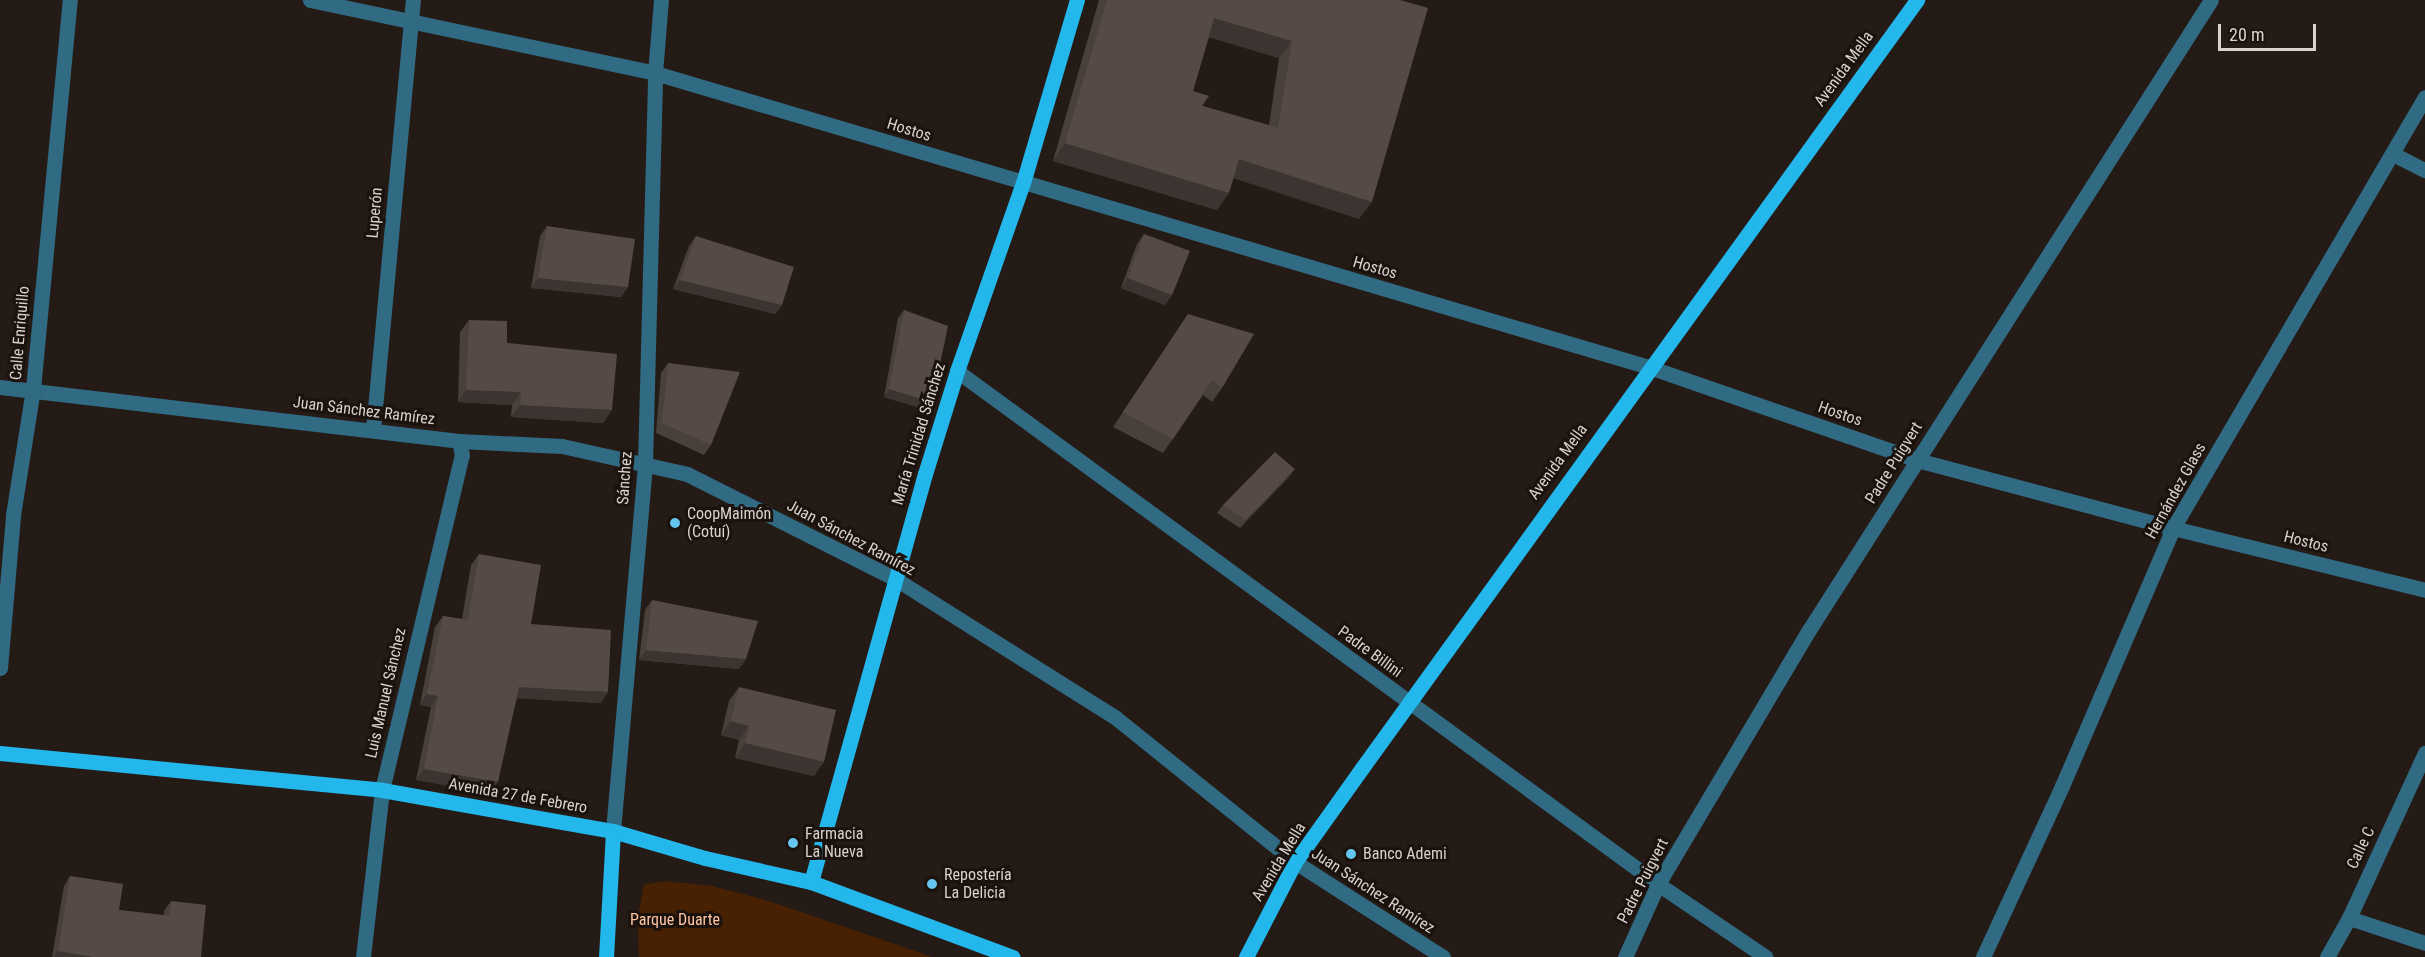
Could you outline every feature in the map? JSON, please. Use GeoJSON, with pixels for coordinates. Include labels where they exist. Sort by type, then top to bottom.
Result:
{"type":"FeatureCollection","features":[{"type":"Feature","properties":{"kind":"main road","name":"María Trinidad Sánchez"},"geometry":{"type":"LineString","coordinates":[[811,882],[894,578],[957,371],[1023,183],[1077,0]]}},
{"type":"Feature","properties":{"kind":"main road","name":"Avenida Mella"},"geometry":{"type":"LineString","coordinates":[[1246,957],[1295,862],[1649,367],[1917,0]]}},
{"type":"Feature","properties":{"kind":"main road","name":"Avenida 27 de Febrero"},"geometry":{"type":"LineString","coordinates":[[0,753],[382,789],[613,831],[705,858],[811,882],[1013,957]]}},
{"type":"Feature","properties":{"kind":"main road","name":"Sánchez"},"geometry":{"type":"LineString","coordinates":[[606,957],[613,831]]}},
{"type":"Feature","properties":{"kind":"street","name":"Calle Enriquillo"},"geometry":{"type":"LineString","coordinates":[[0,668],[13,515],[33,389],[70,0]]}},
{"type":"Feature","properties":{"kind":"street","name":"Hostos"},"geometry":{"type":"LineString","coordinates":[[310,0],[655,73],[1649,367],[1917,460],[2173,528],[2425,590]]}},
{"type":"Feature","properties":{"kind":"street","name":"Luperón"},"geometry":{"type":"LineString","coordinates":[[373,430],[413,0]]}},
{"type":"Feature","properties":{"kind":"street","name":"Sánchez"},"geometry":{"type":"LineString","coordinates":[[613,831],[645,463],[655,73],[661,0]]}},
{"type":"Feature","properties":{"kind":"street","name":"Padre Puigvert"},"geometry":{"type":"LineString","coordinates":[[1626,957],[1658,884],[1809,630],[2211,0]]}},
{"type":"Feature","properties":{"kind":"street","name":"Hernández Glass"},"geometry":{"type":"LineString","coordinates":[[1983,957],[2062,786],[2173,528],[2425,97]]}},
{"type":"Feature","properties":{"kind":"street"},"geometry":{"type":"LineString","coordinates":[[2393,154],[2425,170]]}},
{"type":"Feature","properties":{"kind":"street","name":"Padre Billini"},"geometry":{"type":"LineString","coordinates":[[957,371],[1408,703],[1658,884],[1766,957]]}},
{"type":"Feature","properties":{"kind":"street","name":"Juan Sánchez Ramírez"},"geometry":{"type":"LineString","coordinates":[[0,387],[33,389],[111,401],[459,441],[562,446],[687,474],[894,578],[1116,718],[1295,862],[1443,957]]}},
{"type":"Feature","properties":{"kind":"street","name":"Luis Manuel Sánchez"},"geometry":{"type":"LineString","coordinates":[[363,957],[382,789],[462,455],[459,441]]}},
{"type":"Feature","properties":{"kind":"street","name":"Calle C"},"geometry":{"type":"LineString","coordinates":[[2327,957],[2349,918],[2425,753]]}},
{"type":"Feature","properties":{"kind":"street"},"geometry":{"type":"LineString","coordinates":[[2349,918],[2425,943]]}},
{"type":"Feature","properties":{"kind":"green space","name":"Parque Duarte"},"geometry":{"type":"Polygon","coordinates":[[[665,881],[712,886],[772,902],[932,957],[639,957],[638,916],[644,885],[665,881]]]}},
{"type":"Feature","properties":{"kind":"building"},"geometry":{"type":"Polygon","coordinates":[[[1107,0],[1400,0],[1428,8],[1372,202],[1239,159],[1229,193],[1065,143],[1107,0]],[[1214,18],[1193,91],[1209,96],[1202,106],[1278,128],[1292,41],[1214,18]]]}},
{"type":"Feature","properties":{"kind":"building"},"geometry":{"type":"Polygon","coordinates":[[[547,226],[635,239],[628,287],[538,278],[547,226]]]}},
{"type":"Feature","properties":{"kind":"building"},"geometry":{"type":"Polygon","coordinates":[[[1144,234],[1190,251],[1172,295],[1128,278],[1144,234]]]}},
{"type":"Feature","properties":{"kind":"building"},"geometry":{"type":"Polygon","coordinates":[[[696,236],[794,267],[782,305],[680,280],[696,236]]]}},
{"type":"Feature","properties":{"kind":"building"},"geometry":{"type":"Polygon","coordinates":[[[904,310],[948,326],[932,402],[889,389],[904,310]]]}},
{"type":"Feature","properties":{"kind":"building"},"geometry":{"type":"Polygon","coordinates":[[[1188,314],[1254,334],[1222,388],[1212,380],[1173,439],[1123,412],[1188,314]]]}},
{"type":"Feature","properties":{"kind":"building"},"geometry":{"type":"Polygon","coordinates":[[[469,320],[507,321],[507,343],[617,354],[612,410],[520,405],[521,392],[466,390],[469,320]]]}},
{"type":"Feature","properties":{"kind":"building"},"geometry":{"type":"Polygon","coordinates":[[[668,363],[740,372],[711,445],[662,423],[668,363]]]}},
{"type":"Feature","properties":{"kind":"building"},"geometry":{"type":"Polygon","coordinates":[[[1275,452],[1295,469],[1246,520],[1223,505],[1275,452]]]}},
{"type":"Feature","properties":{"kind":"building"},"geometry":{"type":"Polygon","coordinates":[[[479,554],[541,565],[531,624],[611,630],[608,692],[519,687],[498,782],[424,769],[438,696],[427,694],[443,616],[468,620],[479,554]]]}},
{"type":"Feature","properties":{"kind":"building"},"geometry":{"type":"Polygon","coordinates":[[[652,600],[758,621],[746,659],[646,650],[652,600]]]}},
{"type":"Feature","properties":{"kind":"building"},"geometry":{"type":"Polygon","coordinates":[[[739,687],[836,710],[824,762],[745,743],[749,726],[731,721],[739,687]]]}},
{"type":"Feature","properties":{"kind":"building"},"geometry":{"type":"Polygon","coordinates":[[[70,876],[123,884],[119,910],[170,916],[171,901],[206,905],[201,957],[94,957],[58,951],[70,876]]]}},
{"type":"Feature","properties":{"kind":"place","name":"CoopMaimón (Cotuí)"},"geometry":{"type":"Point","coordinates":[675,523]}},
{"type":"Feature","properties":{"kind":"place","name":"Farmacia La Nueva"},"geometry":{"type":"Point","coordinates":[793,843]}},
{"type":"Feature","properties":{"kind":"place","name":"Banco Ademi"},"geometry":{"type":"Point","coordinates":[1351,854]}},
{"type":"Feature","properties":{"kind":"place","name":"Repostería La Delicia"},"geometry":{"type":"Point","coordinates":[932,884]}}]}
